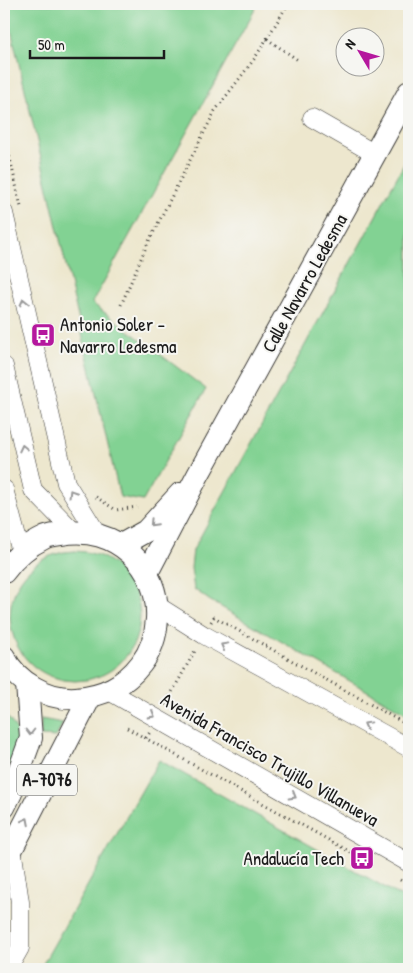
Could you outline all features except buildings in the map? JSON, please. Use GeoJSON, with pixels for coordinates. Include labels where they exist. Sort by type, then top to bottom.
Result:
{"type":"FeatureCollection","features":[{"type":"Feature","properties":{"kind":"main road","name":"Calle Navarro Ledesma"},"geometry":{"type":"LineString","coordinates":[[147,573],[198,475],[409,92]]}},
{"type":"Feature","properties":{"kind":"main road","name":"Calle Navarro Ledesma"},"geometry":{"type":"LineString","coordinates":[[121,545],[146,530],[198,475]]}},
{"type":"Feature","properties":{"kind":"main road","name":"A-7076"},"geometry":{"type":"LineString","coordinates":[[4,572],[21,552],[45,537],[74,532],[98,535],[121,545],[136,557],[147,573],[154,589],[158,606],[157,632],[147,656],[131,676],[100,694],[8,856]]}},
{"type":"Feature","properties":{"kind":"main road"},"geometry":{"type":"LineString","coordinates":[[4,658],[9,666],[27,684],[47,694],[68,698],[100,694]]}},
{"type":"Feature","properties":{"kind":"main road","name":"A-7076"},"geometry":{"type":"LineString","coordinates":[[4,807],[31,738],[27,684]]}},
{"type":"Feature","properties":{"kind":"street"},"geometry":{"type":"LineString","coordinates":[[312,118],[375,154]]}},
{"type":"Feature","properties":{"kind":"street"},"geometry":{"type":"LineString","coordinates":[[4,213],[66,483],[98,535]]}},
{"type":"Feature","properties":{"kind":"street"},"geometry":{"type":"LineString","coordinates":[[4,366],[33,490],[74,532]]}},
{"type":"Feature","properties":{"kind":"street"},"geometry":{"type":"LineString","coordinates":[[4,489],[21,552]]}},
{"type":"Feature","properties":{"kind":"street"},"geometry":{"type":"LineString","coordinates":[[158,606],[204,635],[409,748]]}},
{"type":"Feature","properties":{"kind":"street","name":"Avenida Francisco Trujillo Villanueva"},"geometry":{"type":"LineString","coordinates":[[100,694],[409,863]]}},
{"type":"Feature","properties":{"kind":"street"},"geometry":{"type":"LineString","coordinates":[[8,856],[20,902],[20,948],[8,969]]}},
{"type":"Feature","properties":{"kind":"path"},"geometry":{"type":"LineString","coordinates":[[121,304],[146,247],[215,112],[256,58],[288,4]]}},
{"type":"Feature","properties":{"kind":"path"},"geometry":{"type":"LineString","coordinates":[[267,39],[298,60]]}},
{"type":"Feature","properties":{"kind":"path"},"geometry":{"type":"LineString","coordinates":[[4,132],[22,209]]}},
{"type":"Feature","properties":{"kind":"path"},"geometry":{"type":"LineString","coordinates":[[90,490],[95,497],[116,510],[137,507]]}},
{"type":"Feature","properties":{"kind":"path"},"geometry":{"type":"LineString","coordinates":[[127,728],[358,856]]}},
{"type":"Feature","properties":{"kind":"path"},"geometry":{"type":"LineString","coordinates":[[392,875],[409,885]]}},
{"type":"Feature","properties":{"kind":"green space"},"geometry":{"type":"Polygon","coordinates":[[[5,4],[258,4],[92,303],[206,389],[143,501],[120,497],[5,4]]]}},
{"type":"Feature","properties":{"kind":"green space"},"geometry":{"type":"Polygon","coordinates":[[[409,155],[409,715],[209,600],[194,589],[191,568],[193,550],[409,155]]]}},
{"type":"Feature","properties":{"kind":"green space"},"geometry":{"type":"Polygon","coordinates":[[[75,551],[88,552],[100,556],[121,570],[135,591],[139,603],[139,629],[135,641],[121,662],[100,676],[88,680],[75,681],[62,680],[50,676],[29,662],[15,641],[11,629],[10,616],[11,603],[15,591],[29,570],[50,556],[62,552],[75,551]]]}},
{"type":"Feature","properties":{"kind":"green space"},"geometry":{"type":"Polygon","coordinates":[[[4,715],[10,720],[19,734],[15,754],[4,774],[4,715]]]}},
{"type":"Feature","properties":{"kind":"green space"},"geometry":{"type":"Polygon","coordinates":[[[41,719],[63,723],[56,737],[41,736],[41,719]]]}},
{"type":"Feature","properties":{"kind":"green space"},"geometry":{"type":"Polygon","coordinates":[[[159,760],[409,901],[409,969],[40,969],[159,760]]]}},
{"type":"Feature","properties":{"kind":"place","name":"Antonio Soler - Navarro Ledesma"},"geometry":{"type":"Point","coordinates":[43,335]}},
{"type":"Feature","properties":{"kind":"place","name":"Andalucía Tech"},"geometry":{"type":"Point","coordinates":[362,858]}}]}
